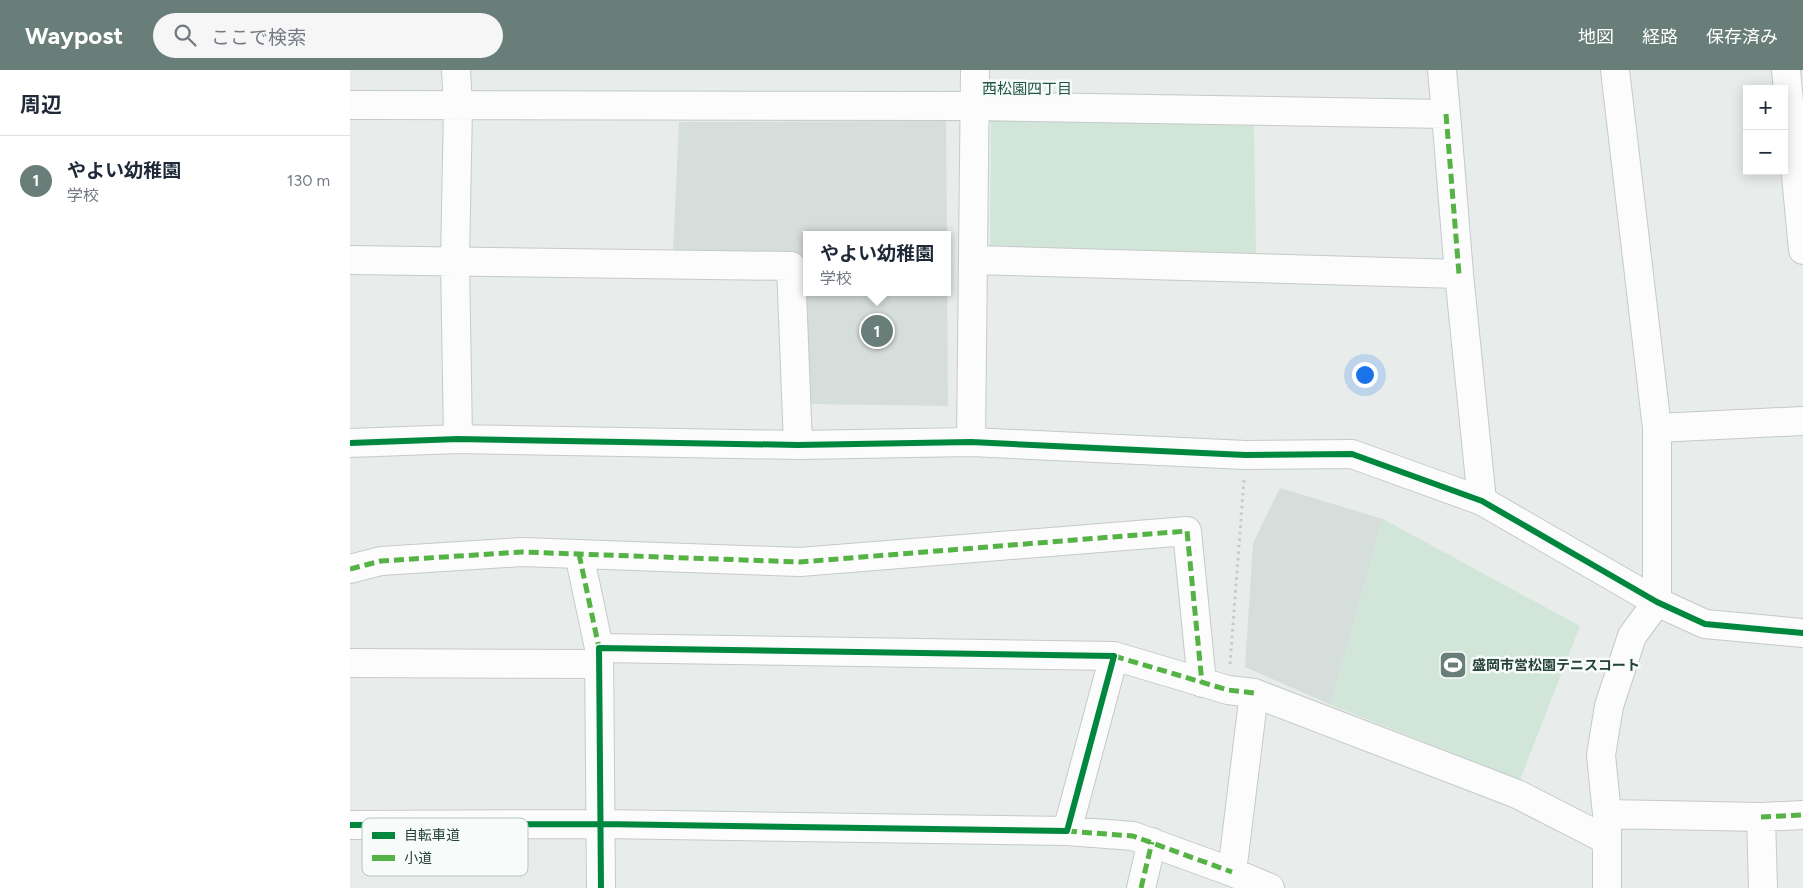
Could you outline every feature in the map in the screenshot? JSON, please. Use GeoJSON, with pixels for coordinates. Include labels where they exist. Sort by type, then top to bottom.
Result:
{"type":"FeatureCollection","features":[{"type":"Feature","properties":{"kind":"street"},"geometry":{"type":"LineString","coordinates":[[456,70],[458,106],[455,260],[458,439]]}},
{"type":"Feature","properties":{"kind":"street"},"geometry":{"type":"LineString","coordinates":[[971,442],[975,70]]}},
{"type":"Feature","properties":{"kind":"street"},"geometry":{"type":"LineString","coordinates":[[1442,70],[1459,274],[1482,501]]}},
{"type":"Feature","properties":{"kind":"street"},"geometry":{"type":"LineString","coordinates":[[1607,888],[1606,826],[1601,755],[1608,706],[1632,636],[1657,602],[1657,428],[1615,70]]}},
{"type":"Feature","properties":{"kind":"street"},"geometry":{"type":"LineString","coordinates":[[1786,70],[1803,250]]}},
{"type":"Feature","properties":{"kind":"street"},"geometry":{"type":"LineString","coordinates":[[350,105],[974,106],[1446,114]]}},
{"type":"Feature","properties":{"kind":"street"},"geometry":{"type":"LineString","coordinates":[[350,260],[791,266],[798,445]]}},
{"type":"Feature","properties":{"kind":"street"},"geometry":{"type":"LineString","coordinates":[[974,260],[1459,274]]}},
{"type":"Feature","properties":{"kind":"street"},"geometry":{"type":"LineString","coordinates":[[1657,428],[1803,421]]}},
{"type":"Feature","properties":{"kind":"street"},"geometry":{"type":"LineString","coordinates":[[350,443],[458,439],[798,445],[971,442],[1246,455],[1352,454],[1482,501],[1657,602],[1704,624],[1803,634]]}},
{"type":"Feature","properties":{"kind":"street"},"geometry":{"type":"LineString","coordinates":[[350,569],[381,561],[522,552],[800,562],[1187,531],[1228,689],[1232,872]]}},
{"type":"Feature","properties":{"kind":"street"},"geometry":{"type":"LineString","coordinates":[[579,554],[599,656],[602,824],[601,888]]}},
{"type":"Feature","properties":{"kind":"street"},"geometry":{"type":"LineString","coordinates":[[350,663],[599,656],[1114,656],[1228,689],[1606,826],[1803,815]]}},
{"type":"Feature","properties":{"kind":"street"},"geometry":{"type":"LineString","coordinates":[[1067,831],[1114,656]]}},
{"type":"Feature","properties":{"kind":"street"},"geometry":{"type":"LineString","coordinates":[[1761,817],[1764,888]]}},
{"type":"Feature","properties":{"kind":"street"},"geometry":{"type":"LineString","coordinates":[[528,824],[1067,831],[1133,836],[1270,888]]}},
{"type":"Feature","properties":{"kind":"street"},"geometry":{"type":"LineString","coordinates":[[1141,888],[1152,842]]}},
{"type":"Feature","properties":{"kind":"path"},"geometry":{"type":"LineString","coordinates":[[1228,689],[1246,455]]}},
{"type":"Feature","properties":{"kind":"shaded area"},"geometry":{"type":"Polygon","coordinates":[[[946,121],[947,231],[803,231],[803,258],[673,252],[679,122],[946,121]]]}},
{"type":"Feature","properties":{"kind":"shaded area"},"geometry":{"type":"Polygon","coordinates":[[[806,296],[947,296],[948,406],[809,404],[806,296]]]}},
{"type":"Feature","properties":{"kind":"shaded area"},"geometry":{"type":"Polygon","coordinates":[[[1280,488],[1383,519],[1331,705],[1245,667],[1253,543],[1280,488]]]}},
{"type":"Feature","properties":{"kind":"green space"},"geometry":{"type":"Polygon","coordinates":[[[991,118],[1254,126],[1256,253],[990,251],[991,118]]]}},
{"type":"Feature","properties":{"kind":"green space","name":"盛岡市営松園テニスコート"},"geometry":{"type":"Polygon","coordinates":[[[1383,519],[1580,626],[1520,780],[1331,705],[1383,519]]]}},
{"type":"Feature","properties":{"kind":"marked path"},"geometry":{"type":"LineString","coordinates":[[1446,114],[1459,274]]}},
{"type":"Feature","properties":{"kind":"marked path"},"geometry":{"type":"LineString","coordinates":[[350,569],[381,561],[522,552],[800,562],[1187,531],[1202,683]]}},
{"type":"Feature","properties":{"kind":"marked path"},"geometry":{"type":"LineString","coordinates":[[579,554],[599,648]]}},
{"type":"Feature","properties":{"kind":"marked path"},"geometry":{"type":"LineString","coordinates":[[1114,656],[1228,690],[1254,693]]}},
{"type":"Feature","properties":{"kind":"marked path"},"geometry":{"type":"LineString","coordinates":[[1761,817],[1803,815]]}},
{"type":"Feature","properties":{"kind":"marked path"},"geometry":{"type":"LineString","coordinates":[[1067,831],[1133,836],[1232,872]]}},
{"type":"Feature","properties":{"kind":"marked path"},"geometry":{"type":"LineString","coordinates":[[1141,888],[1152,842]]}},
{"type":"Feature","properties":{"kind":"cycle path"},"geometry":{"type":"LineString","coordinates":[[350,443],[458,439],[798,445],[971,442],[1245,455],[1352,454],[1482,501],[1657,602],[1705,624],[1803,633]]}},
{"type":"Feature","properties":{"kind":"cycle path"},"geometry":{"type":"LineString","coordinates":[[599,648],[1114,656],[1067,831],[600,824],[599,648]]}},
{"type":"Feature","properties":{"kind":"cycle path"},"geometry":{"type":"LineString","coordinates":[[528,824],[600,824]]}},
{"type":"Feature","properties":{"kind":"cycle path"},"geometry":{"type":"LineString","coordinates":[[600,824],[601,888]]}},
{"type":"Feature","properties":{"kind":"cycle path"},"geometry":{"type":"LineString","coordinates":[[350,825],[362,825]]}},
{"type":"Feature","properties":{"kind":"place","name":"やよい幼稚園"},"geometry":{"type":"Point","coordinates":[877,331]}},
{"type":"Feature","properties":{"kind":"place","name":"盛岡市営松園テニスコート"},"geometry":{"type":"Point","coordinates":[1453,665]}},
{"type":"Feature","properties":{"kind":"district","name":"西松園四丁目"},"geometry":{"type":"Point","coordinates":[1027,89]}}]}
